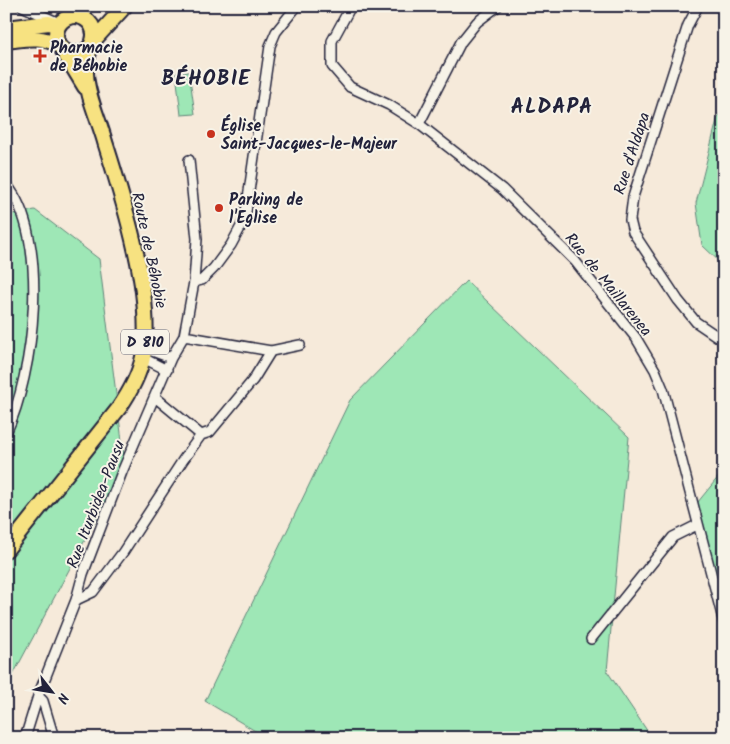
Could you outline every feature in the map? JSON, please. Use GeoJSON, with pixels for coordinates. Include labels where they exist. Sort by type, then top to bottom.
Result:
{"type":"FeatureCollection","features":[{"type":"Feature","properties":{"kind":"main road"},"geometry":{"type":"LineString","coordinates":[[6,41],[27,38],[47,39],[68,52],[80,53],[92,43],[125,6]]}},
{"type":"Feature","properties":{"kind":"main road"},"geometry":{"type":"LineString","coordinates":[[60,47],[55,34],[58,24],[70,16],[114,17]]}},
{"type":"Feature","properties":{"kind":"main road"},"geometry":{"type":"LineString","coordinates":[[83,17],[94,29],[92,43]]}},
{"type":"Feature","properties":{"kind":"main road"},"geometry":{"type":"LineString","coordinates":[[6,28],[49,23],[58,24]]}},
{"type":"Feature","properties":{"kind":"main road","name":"Route de Béhobie"},"geometry":{"type":"LineString","coordinates":[[6,550],[119,408],[131,390],[144,353],[146,316],[140,276],[125,211],[90,96],[85,72],[92,43]]}},
{"type":"Feature","properties":{"kind":"main road","name":"Route de Béhobie"},"geometry":{"type":"LineString","coordinates":[[60,47],[90,96]]}},
{"type":"Feature","properties":{"kind":"street"},"geometry":{"type":"LineString","coordinates":[[22,6],[58,24]]}},
{"type":"Feature","properties":{"kind":"street"},"geometry":{"type":"LineString","coordinates":[[194,282],[202,280],[214,268],[231,245],[245,219],[270,46],[276,32],[297,6]]}},
{"type":"Feature","properties":{"kind":"street","name":"Rue de Maillarenea"},"geometry":{"type":"LineString","coordinates":[[351,6],[332,41],[332,66],[350,87],[389,105],[419,124],[502,189],[575,261],[636,338],[655,370],[663,389],[724,623]]}},
{"type":"Feature","properties":{"kind":"street"},"geometry":{"type":"LineString","coordinates":[[419,124],[461,42],[477,22],[498,6]]}},
{"type":"Feature","properties":{"kind":"street","name":"Rue d'Aldapa"},"geometry":{"type":"LineString","coordinates":[[698,6],[688,26],[632,196],[630,220],[633,232],[678,300],[696,322],[724,341]]}},
{"type":"Feature","properties":{"kind":"street","name":"Rue Iturbidea-Pausu"},"geometry":{"type":"LineString","coordinates":[[25,738],[38,696],[76,600],[83,574],[122,472],[171,358],[188,337],[197,239],[190,160]]}},
{"type":"Feature","properties":{"kind":"street"},"geometry":{"type":"LineString","coordinates":[[6,184],[12,191],[23,219],[32,254],[35,286],[33,320],[20,394],[6,433]]}},
{"type":"Feature","properties":{"kind":"street"},"geometry":{"type":"LineString","coordinates":[[188,337],[271,351],[300,345]]}},
{"type":"Feature","properties":{"kind":"street"},"geometry":{"type":"LineString","coordinates":[[76,600],[93,592],[123,552],[201,435],[210,432],[253,380],[271,351]]}},
{"type":"Feature","properties":{"kind":"street"},"geometry":{"type":"LineString","coordinates":[[144,353],[171,358]]}},
{"type":"Feature","properties":{"kind":"street"},"geometry":{"type":"LineString","coordinates":[[144,353],[167,370]]}},
{"type":"Feature","properties":{"kind":"street"},"geometry":{"type":"LineString","coordinates":[[155,397],[201,435]]}},
{"type":"Feature","properties":{"kind":"street"},"geometry":{"type":"LineString","coordinates":[[592,639],[673,538],[697,525]]}},
{"type":"Feature","properties":{"kind":"street"},"geometry":{"type":"LineString","coordinates":[[38,696],[43,701],[54,738]]}},
{"type":"Feature","properties":{"kind":"green space"},"geometry":{"type":"Polygon","coordinates":[[[189,72],[195,114],[181,115],[176,73],[189,72]]]}},
{"type":"Feature","properties":{"kind":"green space"},"geometry":{"type":"Polygon","coordinates":[[[724,104],[724,266],[702,245],[696,203],[717,120],[724,104]]]}},
{"type":"Feature","properties":{"kind":"green space"},"geometry":{"type":"Polygon","coordinates":[[[35,210],[99,259],[125,465],[6,688],[6,215],[35,210]]]}},
{"type":"Feature","properties":{"kind":"green space"},"geometry":{"type":"Polygon","coordinates":[[[466,281],[629,437],[607,671],[652,738],[267,738],[205,701],[350,400],[466,281]]]}},
{"type":"Feature","properties":{"kind":"green space"},"geometry":{"type":"Polygon","coordinates":[[[724,470],[724,623],[693,508],[724,470]]]}},
{"type":"Feature","properties":{"kind":"place","name":"Pharmacie de Béhobie"},"geometry":{"type":"Point","coordinates":[40,56]}},
{"type":"Feature","properties":{"kind":"place","name":"Église Saint-Jacques-le-Majeur"},"geometry":{"type":"Point","coordinates":[211,134]}},
{"type":"Feature","properties":{"kind":"place","name":"Parking de l'Eglise"},"geometry":{"type":"Point","coordinates":[219,208]}},
{"type":"Feature","properties":{"kind":"district","name":"BÉHOBIE"},"geometry":{"type":"Point","coordinates":[206,78]}},
{"type":"Feature","properties":{"kind":"district","name":"ALDAPA"},"geometry":{"type":"Point","coordinates":[552,106]}}]}
